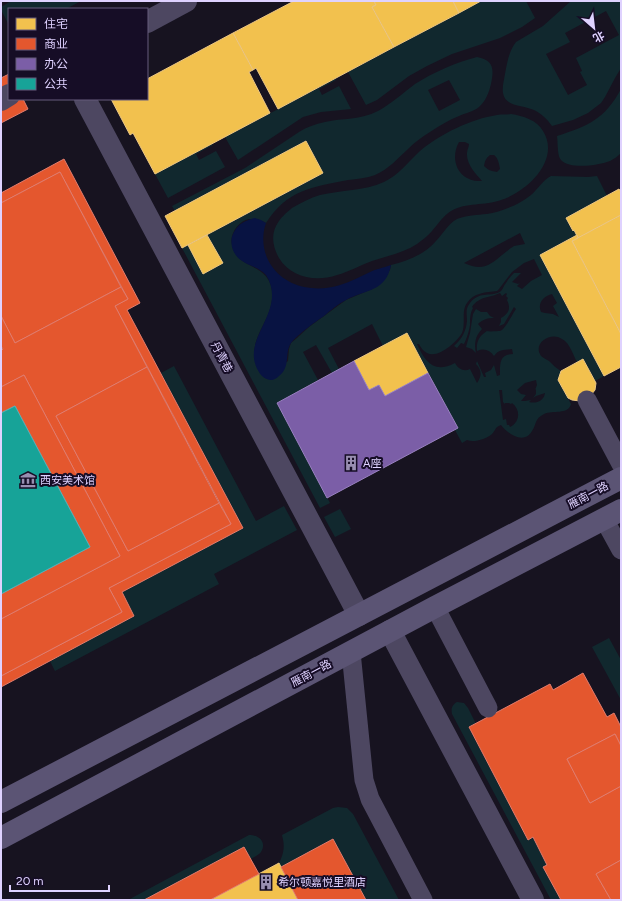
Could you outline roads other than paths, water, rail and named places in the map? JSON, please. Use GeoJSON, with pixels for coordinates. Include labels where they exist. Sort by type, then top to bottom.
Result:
{"type":"FeatureCollection","features":[{"type":"Feature","properties":{"kind":"main road","name":"雁南一路"},"geometry":{"type":"LineString","coordinates":[[1,802],[621,478]]}},
{"type":"Feature","properties":{"kind":"main road","name":"雁南一路"},"geometry":{"type":"LineString","coordinates":[[1,838],[612,514]]}},
{"type":"Feature","properties":{"kind":"street"},"geometry":{"type":"LineString","coordinates":[[148,21],[186,1]]}},
{"type":"Feature","properties":{"kind":"street","name":"丹青巷"},"geometry":{"type":"LineString","coordinates":[[86,100],[359,615]]}},
{"type":"Feature","properties":{"kind":"street"},"geometry":{"type":"LineString","coordinates":[[390,631],[533,900]]}},
{"type":"Feature","properties":{"kind":"lane"},"geometry":{"type":"LineString","coordinates":[[587,400],[621,464]]}},
{"type":"Feature","properties":{"kind":"lane"},"geometry":{"type":"LineString","coordinates":[[612,514],[621,550]]}},
{"type":"Feature","properties":{"kind":"lane"},"geometry":{"type":"LineString","coordinates":[[435,607],[488,708]]}},
{"type":"Feature","properties":{"kind":"lane"},"geometry":{"type":"LineString","coordinates":[[352,652],[363,771],[367,790],[374,808],[423,900]]}},
{"type":"Feature","properties":{"kind":"place","name":"A座"},"geometry":{"type":"Point","coordinates":[351,463]}},
{"type":"Feature","properties":{"kind":"place","name":"西安美术馆"},"geometry":{"type":"Point","coordinates":[28,480]}},
{"type":"Feature","properties":{"kind":"place","name":"希尔顿嘉悦里酒店"},"geometry":{"type":"Point","coordinates":[266,882]}}]}
